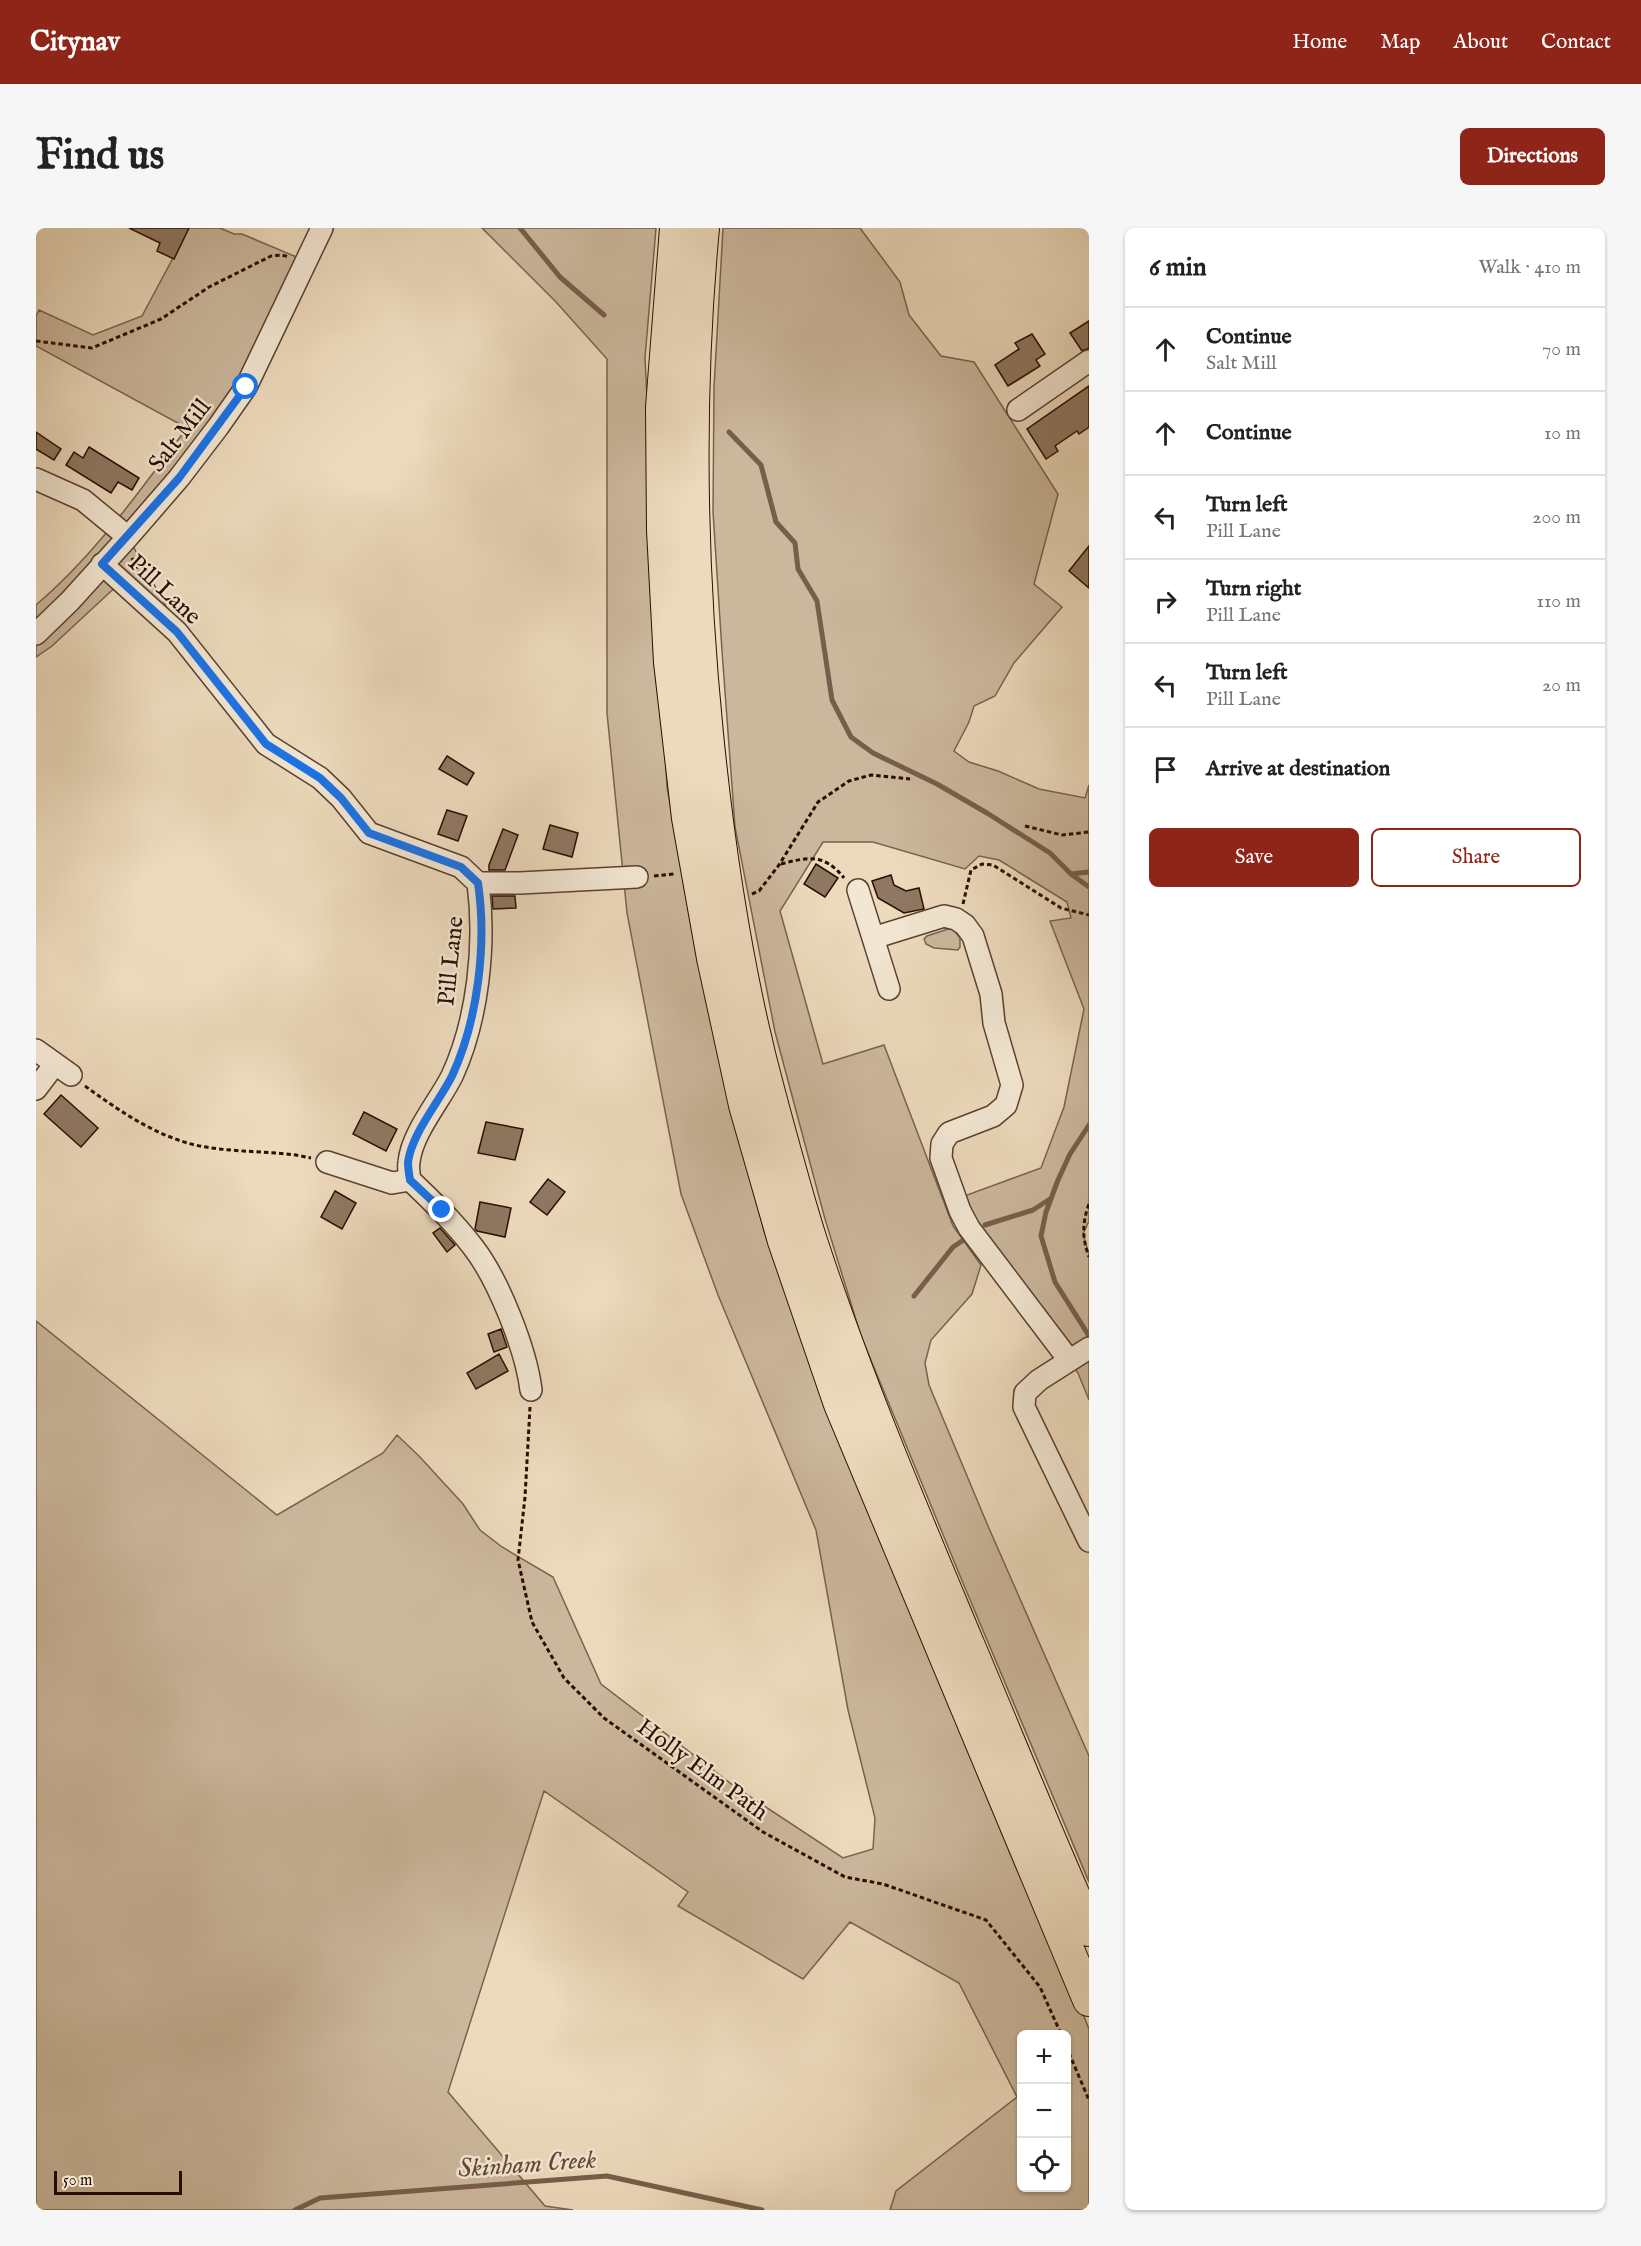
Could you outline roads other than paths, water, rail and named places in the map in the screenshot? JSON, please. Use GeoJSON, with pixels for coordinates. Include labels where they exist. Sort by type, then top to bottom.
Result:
{"type":"FeatureCollection","features":[{"type":"Feature","properties":{"kind":"highway"},"geometry":{"type":"LineString","coordinates":[[676,228],[662,407],[663,530],[670,662],[688,818],[712,958],[745,1106],[784,1241],[840,1404],[1089,2000]]}},
{"type":"Feature","properties":{"kind":"highway"},"geometry":{"type":"LineString","coordinates":[[703,228],[694,369],[692,465],[699,654],[715,808],[737,955],[767,1089],[810,1237],[870,1405],[1089,1930]]}},
{"type":"Feature","properties":{"kind":"street","name":"Salt Mill"},"geometry":{"type":"LineString","coordinates":[[36,634],[70,601],[179,478],[246,387],[322,228]]}},
{"type":"Feature","properties":{"kind":"street"},"geometry":{"type":"LineString","coordinates":[[1018,410],[1089,362]]}},
{"type":"Feature","properties":{"kind":"street","name":"Pill Lane"},"geometry":{"type":"LineString","coordinates":[[36,479],[83,500],[128,537]]}},
{"type":"Feature","properties":{"kind":"street","name":"Pill Lane"},"geometry":{"type":"LineString","coordinates":[[102,564],[177,632],[266,744],[320,778],[341,798],[369,833],[461,867],[478,883],[482,941],[477,989],[459,1058],[416,1140],[408,1162],[410,1180]]}},
{"type":"Feature","properties":{"kind":"street"},"geometry":{"type":"LineString","coordinates":[[478,883],[637,877]]}},
{"type":"Feature","properties":{"kind":"street"},"geometry":{"type":"LineString","coordinates":[[858,890],[889,989]]}},
{"type":"Feature","properties":{"kind":"street"},"geometry":{"type":"LineString","coordinates":[[873,938],[944,916],[956,919],[965,925],[973,936],[981,957],[991,994],[994,1023],[1012,1085],[1006,1105],[993,1116],[949,1133],[942,1144],[941,1158],[969,1228],[1081,1353],[1039,1380],[1025,1393],[1024,1407],[1089,1541]]}},
{"type":"Feature","properties":{"kind":"street"},"geometry":{"type":"LineString","coordinates":[[36,1050],[63,1070],[36,1089]]}},
{"type":"Feature","properties":{"kind":"street"},"geometry":{"type":"LineString","coordinates":[[327,1162],[392,1183],[410,1180],[442,1210],[474,1249],[498,1291],[524,1352],[531,1390]]}},
{"type":"Feature","properties":{"kind":"waterway"},"geometry":{"type":"LineString","coordinates":[[520,228],[560,277],[604,315]]}},
{"type":"Feature","properties":{"kind":"waterway"},"geometry":{"type":"LineString","coordinates":[[729,432],[761,465],[776,522],[795,543],[798,569],[817,601],[832,700],[851,737],[873,753],[937,784],[987,813],[1050,853],[1071,874],[1089,872]]}},
{"type":"Feature","properties":{"kind":"waterway"},"geometry":{"type":"LineString","coordinates":[[1071,874],[1089,887]]}},
{"type":"Feature","properties":{"kind":"waterway"},"geometry":{"type":"LineString","coordinates":[[1089,1125],[1070,1154],[1058,1180],[1046,1212],[1041,1236],[1055,1282],[1089,1336]]}},
{"type":"Feature","properties":{"kind":"waterway"},"geometry":{"type":"LineString","coordinates":[[985,1225],[1033,1210],[1050,1199]]}},
{"type":"Feature","properties":{"kind":"waterway"},"geometry":{"type":"LineString","coordinates":[[914,1296],[953,1247],[965,1239]]}},
{"type":"Feature","properties":{"kind":"waterway","name":"Skinham Creek"},"geometry":{"type":"LineString","coordinates":[[295,2210],[320,2198],[607,2176],[762,2210]]}}]}
